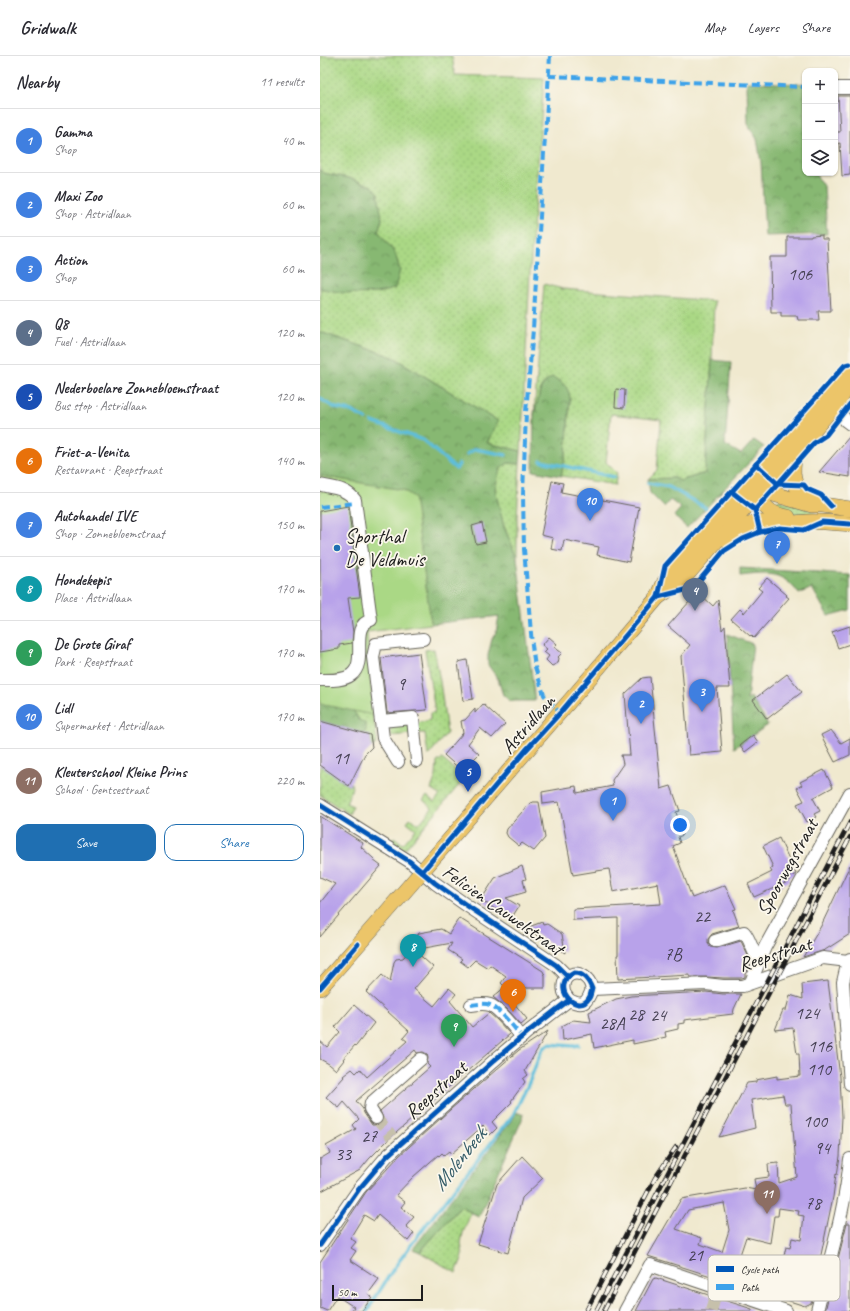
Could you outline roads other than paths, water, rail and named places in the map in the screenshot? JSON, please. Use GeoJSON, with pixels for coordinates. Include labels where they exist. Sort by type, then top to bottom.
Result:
{"type":"FeatureCollection","features":[{"type":"Feature","properties":{"kind":"main road","name":"Astridlaan"},"geometry":{"type":"LineString","coordinates":[[320,988],[422,872],[526,750],[560,713],[658,596],[665,581],[842,376],[850,371]]}},
{"type":"Feature","properties":{"kind":"main road","name":"Astridlaan"},"geometry":{"type":"LineString","coordinates":[[658,596],[679,583],[765,492],[797,449],[835,405],[850,385]]}},
{"type":"Feature","properties":{"kind":"main road"},"geometry":{"type":"LineString","coordinates":[[797,449],[793,467],[796,485],[802,493],[823,505]]}},
{"type":"Feature","properties":{"kind":"main road"},"geometry":{"type":"LineString","coordinates":[[765,465],[765,492],[762,503],[776,515],[795,517],[804,522]]}},
{"type":"Feature","properties":{"kind":"main road"},"geometry":{"type":"LineString","coordinates":[[744,490],[765,492],[812,505],[850,509]]}},
{"type":"Feature","properties":{"kind":"main road"},"geometry":{"type":"LineString","coordinates":[[684,578],[695,573],[732,532],[752,523],[804,522],[850,524]]}},
{"type":"Feature","properties":{"kind":"street"},"geometry":{"type":"LineString","coordinates":[[838,88],[850,88]]}},
{"type":"Feature","properties":{"kind":"street"},"geometry":{"type":"LineString","coordinates":[[835,405],[846,421],[850,424]]}},
{"type":"Feature","properties":{"kind":"street"},"geometry":{"type":"LineString","coordinates":[[320,485],[342,489],[350,493],[355,500],[371,620],[362,626],[360,632],[360,652],[358,664],[351,675],[343,678],[320,680]]}},
{"type":"Feature","properties":{"kind":"street"},"geometry":{"type":"LineString","coordinates":[[398,762],[383,738],[373,657],[376,644],[423,639]]}},
{"type":"Feature","properties":{"kind":"street"},"geometry":{"type":"LineString","coordinates":[[381,721],[413,718],[417,761]]}},
{"type":"Feature","properties":{"kind":"street","name":"Spoorwegstraat"},"geometry":{"type":"LineString","coordinates":[[751,982],[765,947],[850,793]]}},
{"type":"Feature","properties":{"kind":"street","name":"Felicien Cauwelstraat"},"geometry":{"type":"LineString","coordinates":[[320,805],[409,861],[469,907],[556,965],[567,976]]}},
{"type":"Feature","properties":{"kind":"street","name":"Spoorwegstraat"},"geometry":{"type":"LineString","coordinates":[[716,941],[744,932],[749,938],[756,957],[760,960]]}},
{"type":"Feature","properties":{"kind":"street","name":"Reepstraat"},"geometry":{"type":"LineString","coordinates":[[592,989],[706,984],[743,986],[823,958],[849,960]]}},
{"type":"Feature","properties":{"kind":"street"},"geometry":{"type":"LineString","coordinates":[[849,960],[843,982],[850,1084]]}},
{"type":"Feature","properties":{"kind":"street","name":"Felicien Cauwelstraat"},"geometry":{"type":"LineString","coordinates":[[569,1000],[564,992],[564,984],[567,976],[574,973],[579,973],[589,980],[592,989]]}},
{"type":"Feature","properties":{"kind":"street"},"geometry":{"type":"LineString","coordinates":[[569,1000],[577,1004],[583,1003],[589,998],[592,989]]}},
{"type":"Feature","properties":{"kind":"street","name":"Reepstraat"},"geometry":{"type":"LineString","coordinates":[[320,1245],[359,1189],[387,1156],[395,1141],[569,1000]]}},
{"type":"Feature","properties":{"kind":"street"},"geometry":{"type":"LineString","coordinates":[[471,1005],[490,1004],[496,1008],[522,1037]]}},
{"type":"Feature","properties":{"kind":"street"},"geometry":{"type":"LineString","coordinates":[[376,1118],[370,1109],[371,1103],[420,1059]]}},
{"type":"Feature","properties":{"kind":"street"},"geometry":{"type":"LineString","coordinates":[[833,1255],[847,1205],[850,1159]]}},
{"type":"Feature","properties":{"kind":"street"},"geometry":{"type":"LineString","coordinates":[[626,1311],[650,1265],[708,1288]]}},
{"type":"Feature","properties":{"kind":"street"},"geometry":{"type":"LineString","coordinates":[[750,1301],[786,1311]]}},
{"type":"Feature","properties":{"kind":"street"},"geometry":{"type":"LineString","coordinates":[[817,1311],[820,1301]]}},
{"type":"Feature","properties":{"kind":"waterway"},"geometry":{"type":"LineString","coordinates":[[320,398],[336,408],[351,411],[366,419]]}},
{"type":"Feature","properties":{"kind":"waterway"},"geometry":{"type":"LineString","coordinates":[[372,422],[423,440],[456,469],[459,464]]}},
{"type":"Feature","properties":{"kind":"waterway"},"geometry":{"type":"LineString","coordinates":[[467,454],[475,449],[506,455]]}},
{"type":"Feature","properties":{"kind":"waterway"},"geometry":{"type":"LineString","coordinates":[[541,461],[614,477]]}},
{"type":"Feature","properties":{"kind":"waterway"},"geometry":{"type":"LineString","coordinates":[[648,483],[669,487],[706,508]]}},
{"type":"Feature","properties":{"kind":"waterway","name":"Molenbeek"},"geometry":{"type":"LineString","coordinates":[[367,1311],[394,1268],[422,1230],[513,1115],[528,1085],[543,1048],[549,1044],[578,1045]]}},
{"type":"Feature","properties":{"kind":"tunnel"},"geometry":{"type":"LineString","coordinates":[[376,1118],[392,1137]]}},
{"type":"Feature","properties":{"kind":"tunnel"},"geometry":{"type":"LineString","coordinates":[[711,1311],[714,1301]]}},
{"type":"Feature","properties":{"kind":"railway"},"geometry":{"type":"LineString","coordinates":[[596,1311],[850,822]]}},
{"type":"Feature","properties":{"kind":"railway"},"geometry":{"type":"LineString","coordinates":[[604,1311],[850,837]]}},
{"type":"Feature","properties":{"kind":"railway"},"geometry":{"type":"LineString","coordinates":[[586,1311],[655,1178],[676,1147]]}},
{"type":"Feature","properties":{"kind":"place","name":"Lidl"},"geometry":{"type":"Point","coordinates":[590,521]}},
{"type":"Feature","properties":{"kind":"place","name":"Sporthal De Veldmuis"},"geometry":{"type":"Point","coordinates":[337,548]}},
{"type":"Feature","properties":{"kind":"place","name":"Autohandel IVE"},"geometry":{"type":"Point","coordinates":[777,564]}},
{"type":"Feature","properties":{"kind":"place","name":"Q8"},"geometry":{"type":"Point","coordinates":[695,611]}},
{"type":"Feature","properties":{"kind":"place","name":"Action"},"geometry":{"type":"Point","coordinates":[702,712]}},
{"type":"Feature","properties":{"kind":"place","name":"Maxi Zoo"},"geometry":{"type":"Point","coordinates":[641,724]}},
{"type":"Feature","properties":{"kind":"place","name":"Nederboelare Zonnebloemstraat"},"geometry":{"type":"Point","coordinates":[468,792]}},
{"type":"Feature","properties":{"kind":"place","name":"Gamma"},"geometry":{"type":"Point","coordinates":[613,821]}},
{"type":"Feature","properties":{"kind":"place","name":"Hondekepis"},"geometry":{"type":"Point","coordinates":[413,967]}},
{"type":"Feature","properties":{"kind":"place","name":"Friet-a-Venita"},"geometry":{"type":"Point","coordinates":[513,1012]}},
{"type":"Feature","properties":{"kind":"place","name":"De Grote Giraf"},"geometry":{"type":"Point","coordinates":[454,1047]}},
{"type":"Feature","properties":{"kind":"place","name":"Kleuterschool Kleine Prins"},"geometry":{"type":"Point","coordinates":[767,1214]}}]}
